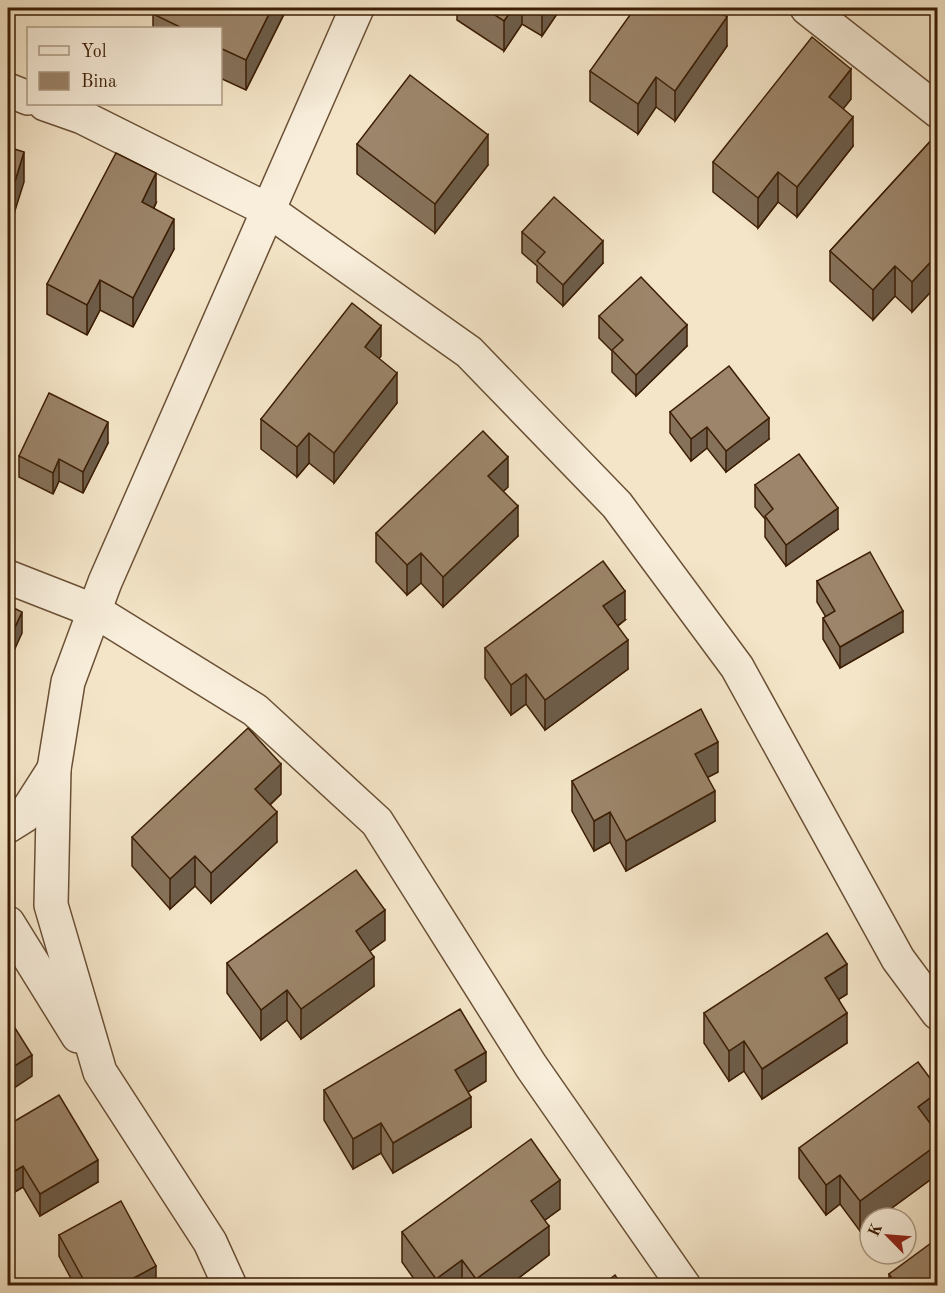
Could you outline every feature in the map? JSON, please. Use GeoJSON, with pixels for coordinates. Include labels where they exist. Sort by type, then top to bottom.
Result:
{"type":"FeatureCollection","features":[{"type":"Feature","properties":{"kind":"street"},"geometry":{"type":"LineString","coordinates":[[100,1072],[51,905],[54,769],[68,682],[105,582],[357,8]]}},
{"type":"Feature","properties":{"kind":"street"},"geometry":{"type":"LineString","coordinates":[[807,8],[938,111]]}},
{"type":"Feature","properties":{"kind":"street"},"geometry":{"type":"LineString","coordinates":[[8,90],[27,98]]}},
{"type":"Feature","properties":{"kind":"street"},"geometry":{"type":"LineString","coordinates":[[48,105],[82,117],[268,210],[469,352],[617,505],[737,667],[898,959],[938,1012]]}},
{"type":"Feature","properties":{"kind":"street"},"geometry":{"type":"LineString","coordinates":[[8,577],[95,611],[255,710],[377,822],[531,1066],[684,1286]]}},
{"type":"Feature","properties":{"kind":"street"},"geometry":{"type":"LineString","coordinates":[[8,825],[24,816],[54,769]]}},
{"type":"Feature","properties":{"kind":"street"},"geometry":{"type":"LineString","coordinates":[[8,922],[100,1072],[210,1242],[230,1286]]}},
{"type":"Feature","properties":{"kind":"building"},"geometry":{"type":"Polygon","coordinates":[[[157,8],[272,8],[246,60],[222,49],[222,27],[180,27],[153,14],[157,8]]]}},
{"type":"Feature","properties":{"kind":"building"},"geometry":{"type":"Polygon","coordinates":[[[484,8],[513,8],[504,21],[484,8]]]}},
{"type":"Feature","properties":{"kind":"building"},"geometry":{"type":"Polygon","coordinates":[[[635,8],[714,8],[727,17],[675,91],[656,77],[638,104],[590,71],[635,8]]]}},
{"type":"Feature","properties":{"kind":"building"},"geometry":{"type":"Polygon","coordinates":[[[812,37],[851,69],[829,97],[853,117],[797,187],[778,172],[758,198],[713,162],[812,37]]]}},
{"type":"Feature","properties":{"kind":"building"},"geometry":{"type":"Polygon","coordinates":[[[410,75],[488,135],[435,204],[357,144],[410,75]]]}},
{"type":"Feature","properties":{"kind":"building"},"geometry":{"type":"Polygon","coordinates":[[[937,134],[938,254],[912,282],[895,266],[873,290],[830,251],[937,134]]]}},
{"type":"Feature","properties":{"kind":"building"},"geometry":{"type":"Polygon","coordinates":[[[8,147],[24,152],[8,204],[8,147]]]}},
{"type":"Feature","properties":{"kind":"building"},"geometry":{"type":"Polygon","coordinates":[[[116,153],[156,173],[142,202],[174,219],[133,298],[100,280],[87,305],[47,284],[116,153]]]}},
{"type":"Feature","properties":{"kind":"building"},"geometry":{"type":"Polygon","coordinates":[[[554,197],[603,241],[563,285],[537,261],[545,252],[522,232],[554,197]]]}},
{"type":"Feature","properties":{"kind":"building"},"geometry":{"type":"Polygon","coordinates":[[[641,277],[687,325],[636,375],[612,350],[623,340],[599,316],[641,277]]]}},
{"type":"Feature","properties":{"kind":"building"},"geometry":{"type":"Polygon","coordinates":[[[352,303],[381,326],[365,347],[397,373],[334,453],[309,433],[297,447],[261,419],[352,303]]]}},
{"type":"Feature","properties":{"kind":"building"},"geometry":{"type":"Polygon","coordinates":[[[729,366],[769,418],[726,451],[707,427],[691,439],[670,412],[729,366]]]}},
{"type":"Feature","properties":{"kind":"building"},"geometry":{"type":"Polygon","coordinates":[[[49,393],[108,422],[83,472],[59,459],[53,473],[19,456],[49,393]]]}},
{"type":"Feature","properties":{"kind":"building"},"geometry":{"type":"Polygon","coordinates":[[[483,431],[508,457],[488,476],[518,506],[443,577],[421,553],[407,565],[376,533],[483,431]]]}},
{"type":"Feature","properties":{"kind":"building"},"geometry":{"type":"Polygon","coordinates":[[[799,454],[838,508],[786,545],[765,516],[773,509],[755,485],[799,454]]]}},
{"type":"Feature","properties":{"kind":"building"},"geometry":{"type":"Polygon","coordinates":[[[870,552],[903,611],[840,647],[823,618],[835,611],[817,581],[870,552]]]}},
{"type":"Feature","properties":{"kind":"building"},"geometry":{"type":"Polygon","coordinates":[[[603,561],[625,591],[603,606],[628,640],[545,700],[526,674],[511,685],[485,648],[603,561]]]}},
{"type":"Feature","properties":{"kind":"building"},"geometry":{"type":"Polygon","coordinates":[[[8,605],[22,612],[8,642],[8,605]]]}},
{"type":"Feature","properties":{"kind":"building"},"geometry":{"type":"Polygon","coordinates":[[[701,709],[718,742],[695,754],[715,791],[626,841],[610,812],[594,821],[572,781],[701,709]]]}},
{"type":"Feature","properties":{"kind":"building"},"geometry":{"type":"Polygon","coordinates":[[[248,728],[281,764],[255,789],[277,812],[211,873],[195,856],[170,879],[132,837],[248,728]]]}},
{"type":"Feature","properties":{"kind":"building"},"geometry":{"type":"Polygon","coordinates":[[[356,870],[385,910],[356,931],[374,957],[301,1009],[287,990],[261,1010],[227,963],[356,870]]]}},
{"type":"Feature","properties":{"kind":"building"},"geometry":{"type":"Polygon","coordinates":[[[827,933],[847,964],[825,978],[847,1013],[762,1069],[744,1041],[729,1051],[704,1013],[827,933]]]}},
{"type":"Feature","properties":{"kind":"building"},"geometry":{"type":"Polygon","coordinates":[[[460,1009],[486,1052],[455,1070],[471,1097],[393,1143],[381,1123],[353,1139],[324,1090],[460,1009]]]}},
{"type":"Feature","properties":{"kind":"building"},"geometry":{"type":"Polygon","coordinates":[[[8,1017],[32,1055],[8,1070],[8,1017]]]}},
{"type":"Feature","properties":{"kind":"building"},"geometry":{"type":"Polygon","coordinates":[[[918,1062],[938,1089],[938,1092],[918,1107],[938,1134],[938,1144],[860,1201],[840,1175],[826,1185],[799,1148],[918,1062]]]}},
{"type":"Feature","properties":{"kind":"building"},"geometry":{"type":"Polygon","coordinates":[[[59,1095],[98,1160],[40,1194],[23,1166],[10,1174],[8,1125],[59,1095]]]}},
{"type":"Feature","properties":{"kind":"building"},"geometry":{"type":"Polygon","coordinates":[[[531,1139],[560,1180],[531,1201],[549,1226],[476,1279],[462,1260],[436,1279],[402,1232],[531,1139]]]}},
{"type":"Feature","properties":{"kind":"building"},"geometry":{"type":"Polygon","coordinates":[[[121,1201],[156,1266],[119,1286],[87,1286],[59,1235],[121,1201]]]}},
{"type":"Feature","properties":{"kind":"building"},"geometry":{"type":"Polygon","coordinates":[[[938,1238],[938,1286],[897,1286],[889,1274],[900,1266],[918,1266],[918,1253],[938,1238]]]}},
{"type":"Feature","properties":{"kind":"building"},"geometry":{"type":"Polygon","coordinates":[[[615,1275],[622,1286],[601,1286],[615,1275]]]}}]}
